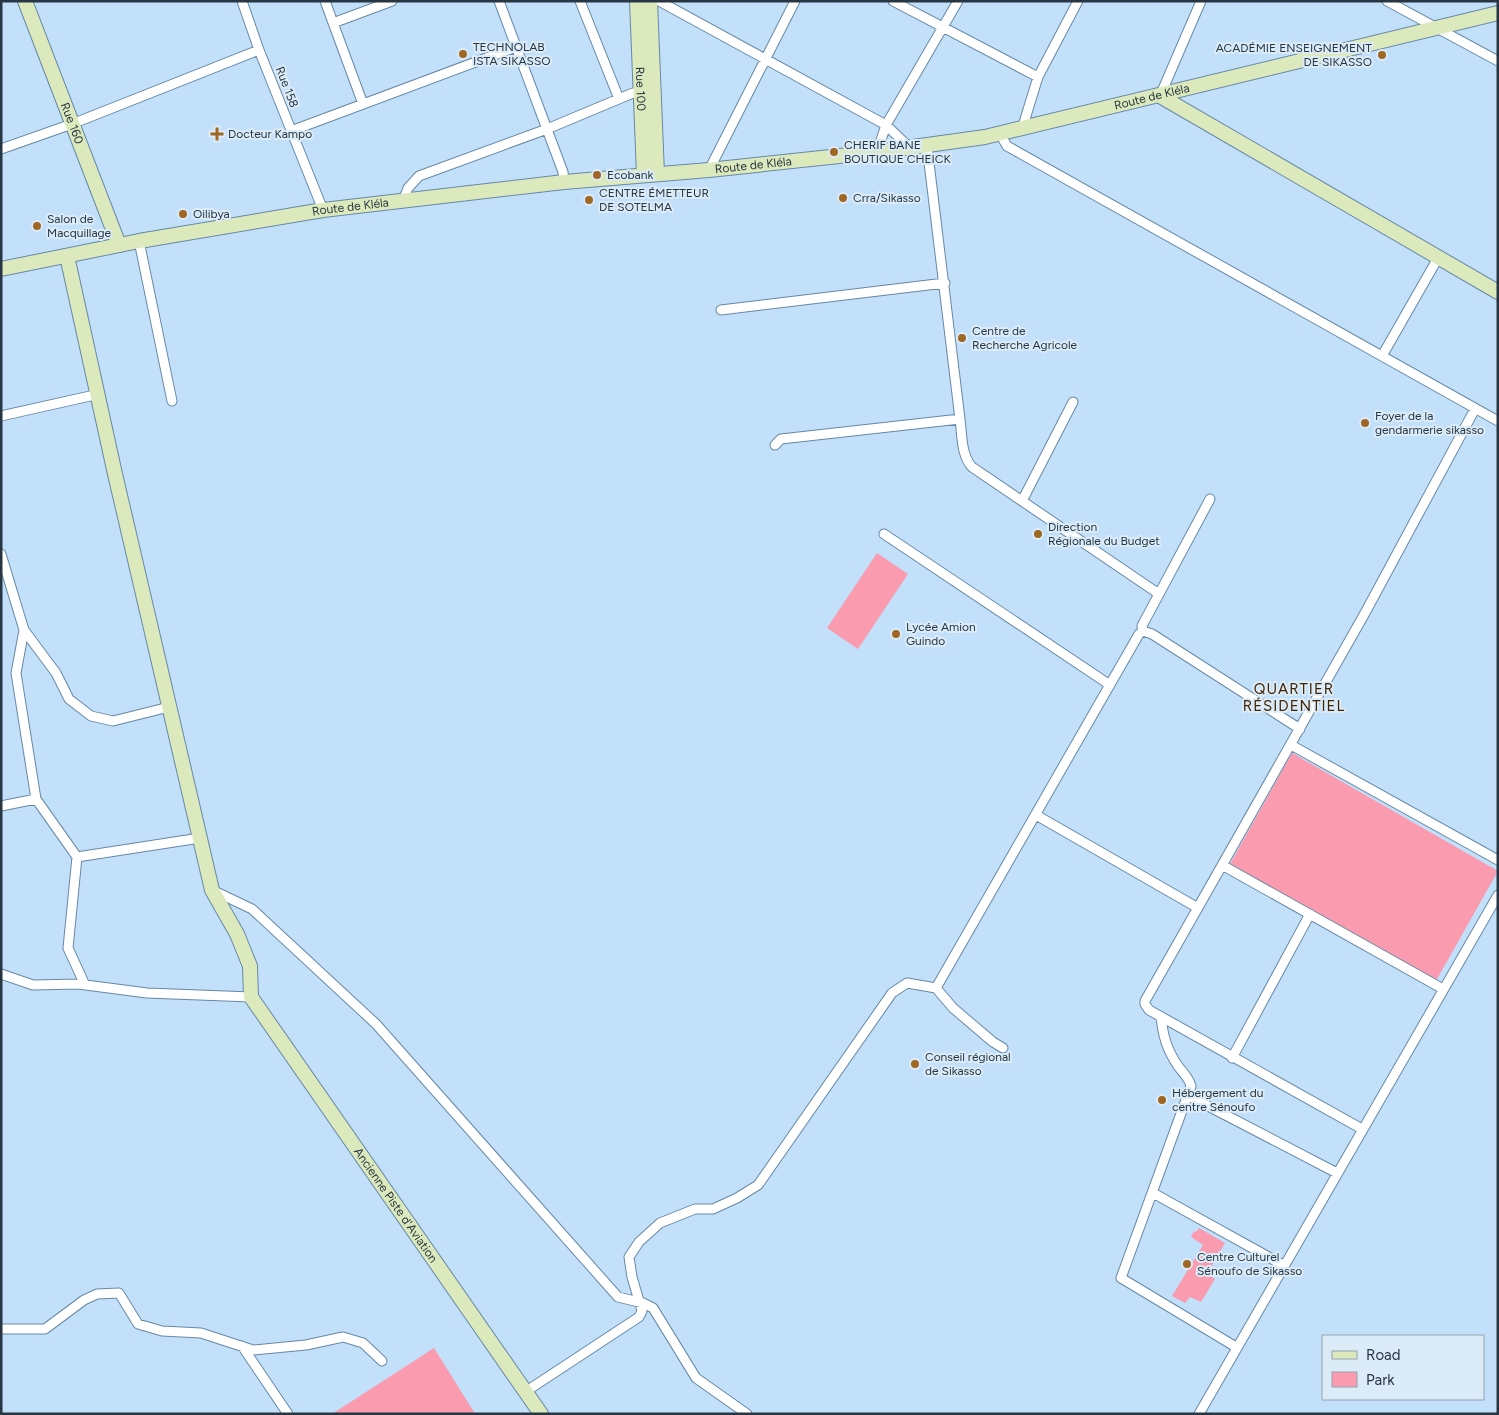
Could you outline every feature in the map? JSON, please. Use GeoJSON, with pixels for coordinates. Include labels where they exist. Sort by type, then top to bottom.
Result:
{"type":"FeatureCollection","features":[{"type":"Feature","properties":{"kind":"street","name":"Rue 160"},"geometry":{"type":"LineString","coordinates":[[25,1],[119,245]]}},
{"type":"Feature","properties":{"kind":"street","name":"Rue 158"},"geometry":{"type":"LineString","coordinates":[[242,1],[259,50],[323,210]]}},
{"type":"Feature","properties":{"kind":"street"},"geometry":{"type":"LineString","coordinates":[[325,1],[363,104]]}},
{"type":"Feature","properties":{"kind":"street"},"geometry":{"type":"LineString","coordinates":[[333,23],[392,1]]}},
{"type":"Feature","properties":{"kind":"street"},"geometry":{"type":"LineString","coordinates":[[499,1],[547,129],[564,182]]}},
{"type":"Feature","properties":{"kind":"street"},"geometry":{"type":"LineString","coordinates":[[580,1],[619,99]]}},
{"type":"Feature","properties":{"kind":"street","name":"Rue 100"},"geometry":{"type":"LineString","coordinates":[[638,1],[641,91],[650,174]]}},
{"type":"Feature","properties":{"kind":"street"},"geometry":{"type":"LineString","coordinates":[[650,1],[650,174]]}},
{"type":"Feature","properties":{"kind":"street"},"geometry":{"type":"LineString","coordinates":[[658,1],[886,125],[910,148]]}},
{"type":"Feature","properties":{"kind":"street"},"geometry":{"type":"LineString","coordinates":[[709,170],[794,1]]}},
{"type":"Feature","properties":{"kind":"street"},"geometry":{"type":"LineString","coordinates":[[893,1],[1038,77]]}},
{"type":"Feature","properties":{"kind":"street"},"geometry":{"type":"LineString","coordinates":[[878,152],[886,125],[958,1]]}},
{"type":"Feature","properties":{"kind":"street"},"geometry":{"type":"LineString","coordinates":[[1022,129],[1038,77],[1078,1]]}},
{"type":"Feature","properties":{"kind":"street"},"geometry":{"type":"LineString","coordinates":[[1202,1],[1160,96],[1498,292]]}},
{"type":"Feature","properties":{"kind":"street"},"geometry":{"type":"LineString","coordinates":[[1387,1],[1498,61]]}},
{"type":"Feature","properties":{"kind":"street","name":"Route de Kléla"},"geometry":{"type":"LineString","coordinates":[[1,270],[139,241],[323,210],[564,182],[709,170],[878,152],[1000,134],[1498,14]]}},
{"type":"Feature","properties":{"kind":"street"},"geometry":{"type":"LineString","coordinates":[[291,131],[516,47]]}},
{"type":"Feature","properties":{"kind":"street"},"geometry":{"type":"LineString","coordinates":[[1,149],[72,124],[259,50]]}},
{"type":"Feature","properties":{"kind":"street"},"geometry":{"type":"LineString","coordinates":[[403,201],[408,188],[419,176],[547,129],[641,91]]}},
{"type":"Feature","properties":{"kind":"street"},"geometry":{"type":"LineString","coordinates":[[1000,134],[1007,146],[1498,421]]}},
{"type":"Feature","properties":{"kind":"street"},"geometry":{"type":"LineString","coordinates":[[927,146],[960,419],[965,456],[968,462],[972,467],[1159,594]]}},
{"type":"Feature","properties":{"kind":"street"},"geometry":{"type":"LineString","coordinates":[[139,241],[172,401]]}},
{"type":"Feature","properties":{"kind":"street"},"geometry":{"type":"LineString","coordinates":[[1,974],[33,985],[85,985],[147,993],[251,997],[250,966],[237,934],[212,890],[115,474],[99,394],[67,256]]}},
{"type":"Feature","properties":{"kind":"street"},"geometry":{"type":"LineString","coordinates":[[1382,356],[1438,258]]}},
{"type":"Feature","properties":{"kind":"street"},"geometry":{"type":"LineString","coordinates":[[721,310],[945,283]]}},
{"type":"Feature","properties":{"kind":"street"},"geometry":{"type":"LineString","coordinates":[[1,416],[99,394]]}},
{"type":"Feature","properties":{"kind":"street"},"geometry":{"type":"LineString","coordinates":[[1022,501],[1073,402]]}},
{"type":"Feature","properties":{"kind":"street"},"geometry":{"type":"LineString","coordinates":[[1362,1129],[1149,1010],[1145,1000],[1300,729],[1475,409]]}},
{"type":"Feature","properties":{"kind":"street"},"geometry":{"type":"LineString","coordinates":[[775,445],[781,439],[960,419]]}},
{"type":"Feature","properties":{"kind":"street"},"geometry":{"type":"LineString","coordinates":[[1143,631],[1142,626],[1144,622],[1210,499]]}},
{"type":"Feature","properties":{"kind":"street"},"geometry":{"type":"LineString","coordinates":[[884,534],[1110,685]]}},
{"type":"Feature","properties":{"kind":"street"},"geometry":{"type":"LineString","coordinates":[[1,554],[24,630],[56,673],[69,698],[91,716],[113,721],[169,707]]}},
{"type":"Feature","properties":{"kind":"street"},"geometry":{"type":"LineString","coordinates":[[24,630],[16,673],[36,800],[77,857],[68,948],[85,985]]}},
{"type":"Feature","properties":{"kind":"street"},"geometry":{"type":"LineString","coordinates":[[1143,631],[1152,634],[1300,729]]}},
{"type":"Feature","properties":{"kind":"street"},"geometry":{"type":"LineString","coordinates":[[936,988],[1139,634],[1143,631]]}},
{"type":"Feature","properties":{"kind":"street"},"geometry":{"type":"LineString","coordinates":[[1291,745],[1498,860]]}},
{"type":"Feature","properties":{"kind":"street"},"geometry":{"type":"LineString","coordinates":[[1,806],[36,800]]}},
{"type":"Feature","properties":{"kind":"street"},"geometry":{"type":"LineString","coordinates":[[1036,815],[1198,908]]}},
{"type":"Feature","properties":{"kind":"street"},"geometry":{"type":"LineString","coordinates":[[77,857],[200,838]]}},
{"type":"Feature","properties":{"kind":"street"},"geometry":{"type":"LineString","coordinates":[[1222,866],[1443,988]]}},
{"type":"Feature","properties":{"kind":"street"},"geometry":{"type":"LineString","coordinates":[[212,890],[252,908],[376,1024],[618,1297],[640,1302],[653,1308],[696,1378],[747,1414]]}},
{"type":"Feature","properties":{"kind":"street"},"geometry":{"type":"LineString","coordinates":[[1199,1414],[1283,1265],[1498,895]]}},
{"type":"Feature","properties":{"kind":"street"},"geometry":{"type":"LineString","coordinates":[[1232,1058],[1310,914]]}},
{"type":"Feature","properties":{"kind":"street"},"geometry":{"type":"LineString","coordinates":[[525,1392],[639,1317],[642,1311],[632,1277],[629,1257],[639,1242],[660,1223],[695,1209],[713,1209],[737,1198],[758,1185],[892,993],[899,986],[907,983],[936,988],[953,1008],[993,1042],[1003,1048]]}},
{"type":"Feature","properties":{"kind":"street","name":"Ancienne Piste d'Aviation"},"geometry":{"type":"LineString","coordinates":[[251,997],[541,1414]]}},
{"type":"Feature","properties":{"kind":"street"},"geometry":{"type":"LineString","coordinates":[[1161,1017],[1164,1040],[1178,1066],[1189,1078],[1191,1086],[1189,1096],[1121,1278],[1236,1347]]}},
{"type":"Feature","properties":{"kind":"street"},"geometry":{"type":"LineString","coordinates":[[1189,1096],[1337,1173]]}},
{"type":"Feature","properties":{"kind":"street"},"geometry":{"type":"LineString","coordinates":[[1153,1193],[1283,1265]]}},
{"type":"Feature","properties":{"kind":"street"},"geometry":{"type":"LineString","coordinates":[[1,1329],[45,1329],[84,1300],[97,1294],[119,1293],[138,1324],[162,1331],[201,1333],[252,1350],[306,1345],[343,1337],[363,1344],[382,1361]]}},
{"type":"Feature","properties":{"kind":"street"},"geometry":{"type":"LineString","coordinates":[[242,1346],[288,1414]]}},
{"type":"Feature","properties":{"kind":"green space"},"geometry":{"type":"Polygon","coordinates":[[[877,553],[908,574],[858,649],[827,628],[877,553]]]}},
{"type":"Feature","properties":{"kind":"green space"},"geometry":{"type":"Polygon","coordinates":[[[1292,753],[1498,871],[1436,981],[1230,864],[1292,753]]]}},
{"type":"Feature","properties":{"kind":"green space"},"geometry":{"type":"Polygon","coordinates":[[[1199,1228],[1225,1243],[1207,1274],[1215,1279],[1201,1302],[1190,1297],[1185,1303],[1172,1296],[1203,1245],[1191,1237],[1194,1231],[1196,1232],[1199,1228]]]}},
{"type":"Feature","properties":{"kind":"green space"},"geometry":{"type":"Polygon","coordinates":[[[434,1348],[474,1412],[471,1414],[332,1414],[434,1348]]]}},
{"type":"Feature","properties":{"kind":"place","name":"TECHNOLAB ISTA SIKASSO"},"geometry":{"type":"Point","coordinates":[463,54]}},
{"type":"Feature","properties":{"kind":"place","name":"ACADÉMIE ENSEIGNEMENT DE SIKASSO"},"geometry":{"type":"Point","coordinates":[1382,55]}},
{"type":"Feature","properties":{"kind":"place","name":"Docteur Kampo"},"geometry":{"type":"Point","coordinates":[217,134]}},
{"type":"Feature","properties":{"kind":"place","name":"CHERIF BANE BOUTIQUE CHEICK"},"geometry":{"type":"Point","coordinates":[834,152]}},
{"type":"Feature","properties":{"kind":"place","name":"Ecobank"},"geometry":{"type":"Point","coordinates":[597,175]}},
{"type":"Feature","properties":{"kind":"place","name":"Crra/Sikasso"},"geometry":{"type":"Point","coordinates":[843,198]}},
{"type":"Feature","properties":{"kind":"place","name":"CENTRE ÉMETTEUR DE SOTELMA"},"geometry":{"type":"Point","coordinates":[589,200]}},
{"type":"Feature","properties":{"kind":"place","name":"Oilibya"},"geometry":{"type":"Point","coordinates":[183,214]}},
{"type":"Feature","properties":{"kind":"place","name":"Salon de Macquillage"},"geometry":{"type":"Point","coordinates":[37,226]}},
{"type":"Feature","properties":{"kind":"place","name":"Centre de Recherche Agricole"},"geometry":{"type":"Point","coordinates":[962,338]}},
{"type":"Feature","properties":{"kind":"place","name":"Foyer de la gendarmerie sikasso"},"geometry":{"type":"Point","coordinates":[1365,423]}},
{"type":"Feature","properties":{"kind":"place","name":"Direction Régionale du Budget"},"geometry":{"type":"Point","coordinates":[1038,534]}},
{"type":"Feature","properties":{"kind":"place","name":"Lycée Amion Guindo"},"geometry":{"type":"Point","coordinates":[896,634]}},
{"type":"Feature","properties":{"kind":"place","name":"Conseil régional de Sikasso"},"geometry":{"type":"Point","coordinates":[915,1064]}},
{"type":"Feature","properties":{"kind":"place","name":"Hébergement du centre Sénoufo"},"geometry":{"type":"Point","coordinates":[1162,1100]}},
{"type":"Feature","properties":{"kind":"place","name":"Centre Culturel Sénoufo de Sikasso"},"geometry":{"type":"Point","coordinates":[1187,1264]}},
{"type":"Feature","properties":{"kind":"district","name":"QUARTIER RÉSIDENTIEL"},"geometry":{"type":"Point","coordinates":[1294,698]}}]}
